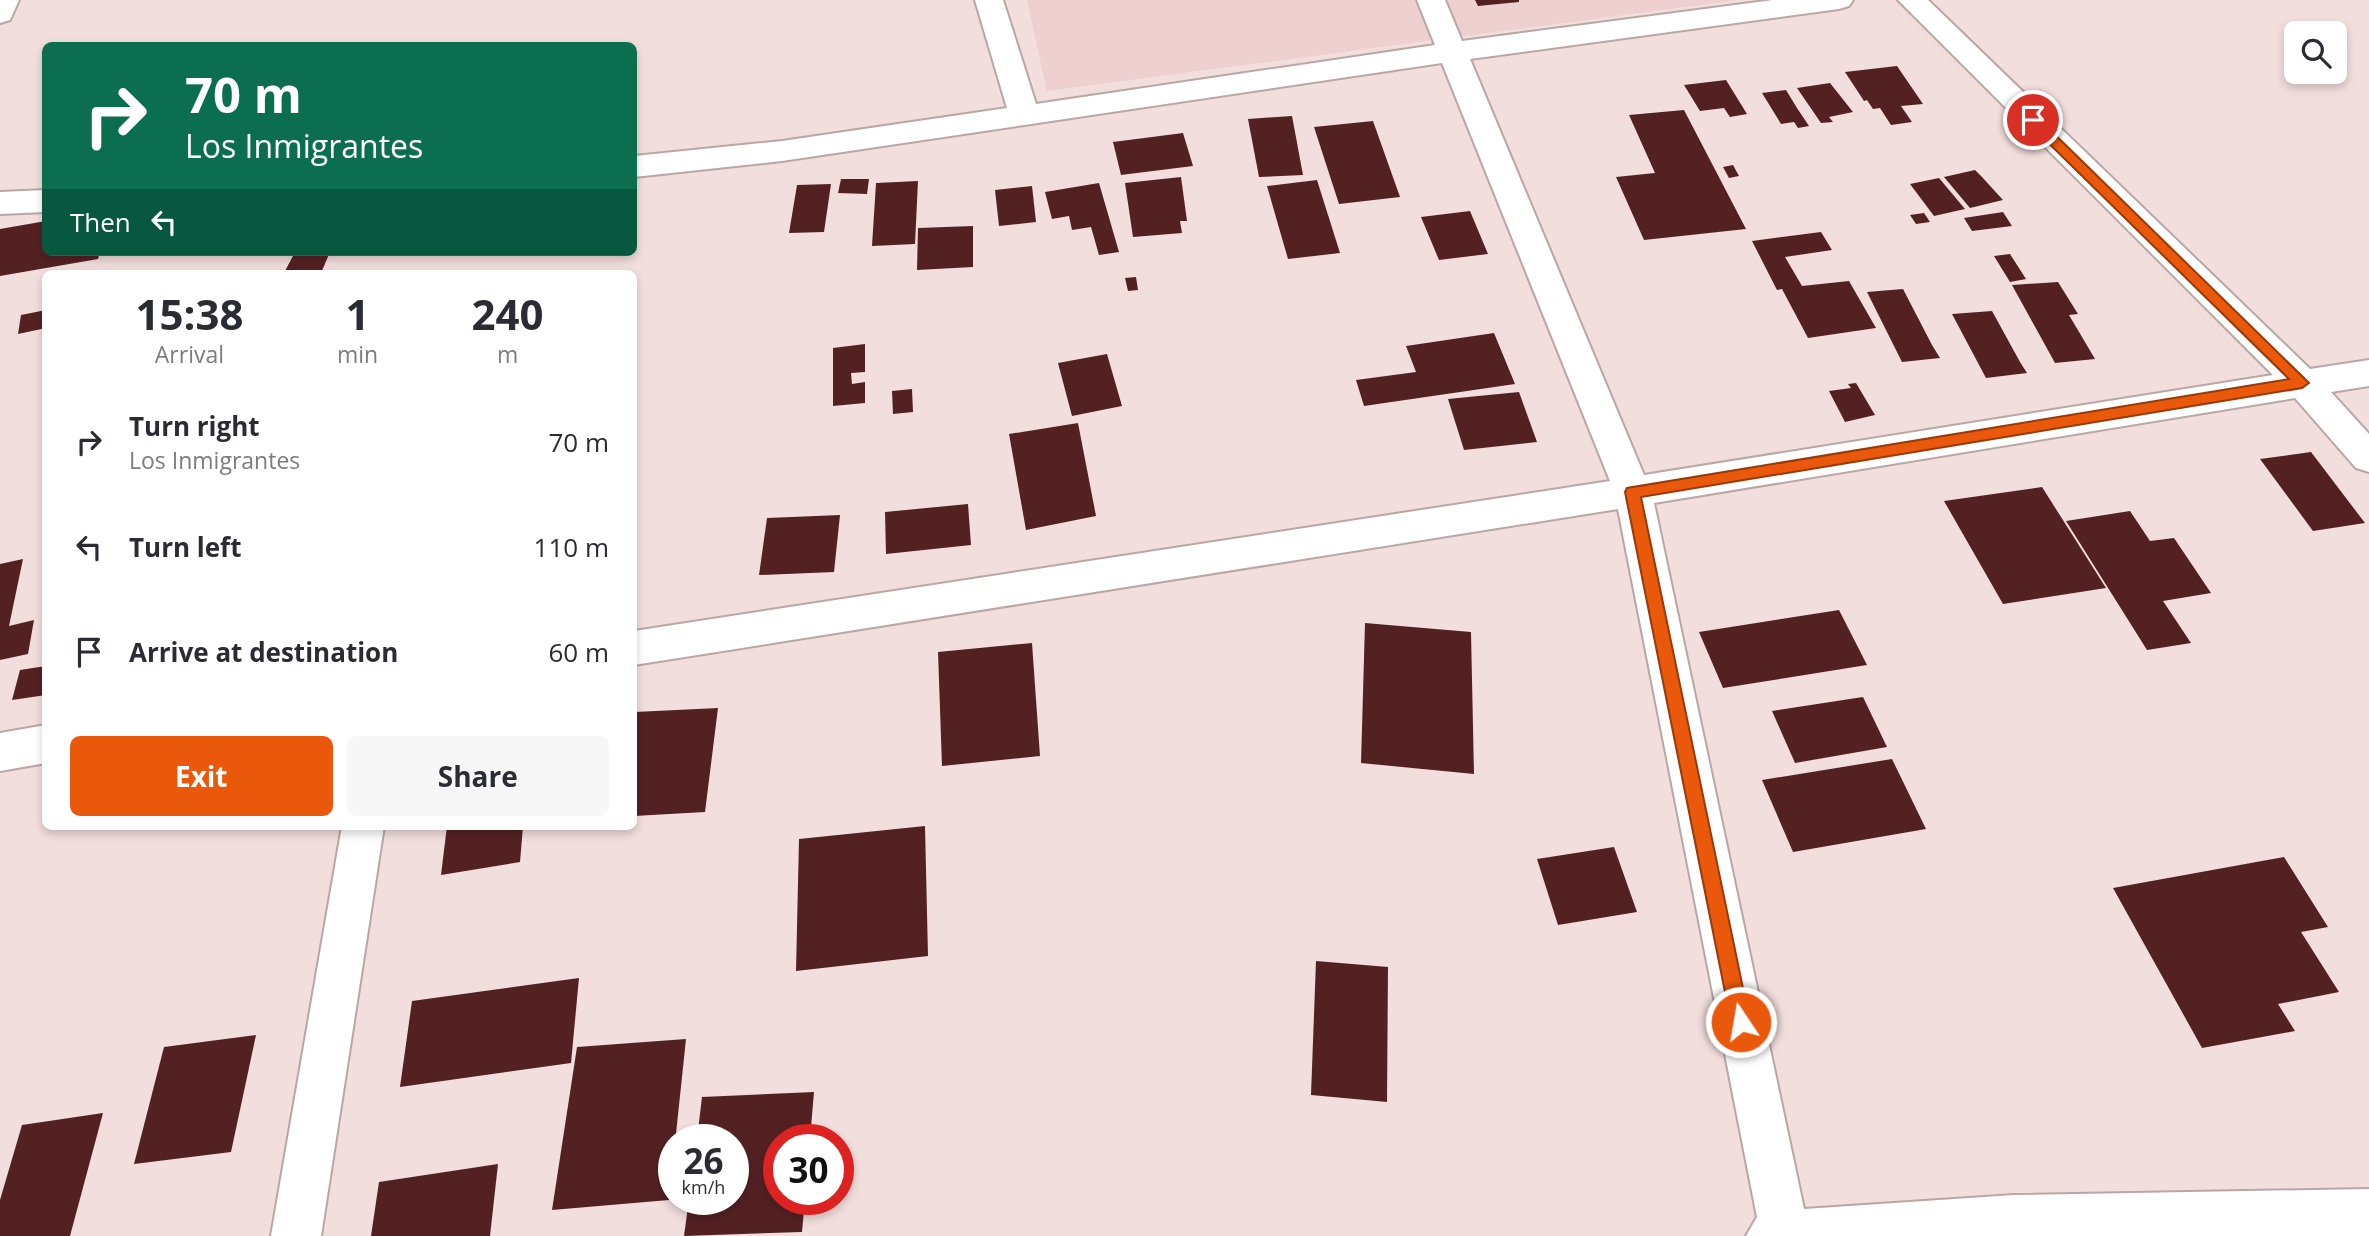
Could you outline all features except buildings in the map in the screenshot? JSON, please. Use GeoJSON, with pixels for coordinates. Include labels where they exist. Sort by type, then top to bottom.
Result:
{"type":"FeatureCollection","features":[{"type":"Feature","properties":{"kind":"street"},"geometry":{"type":"LineString","coordinates":[[0,15],[5,0]]}},
{"type":"Feature","properties":{"kind":"street"},"geometry":{"type":"LineString","coordinates":[[989,0],[1024,114]]}},
{"type":"Feature","properties":{"kind":"street"},"geometry":{"type":"LineString","coordinates":[[1431,0],[1633,492],[1780,1235],[2014,1219],[2369,1213]]}},
{"type":"Feature","properties":{"kind":"street"},"geometry":{"type":"LineString","coordinates":[[637,167],[782,151],[1451,52],[1839,0]]}},
{"type":"Feature","properties":{"kind":"street"},"geometry":{"type":"LineString","coordinates":[[1912,0],[2302,383],[2369,458]]}},
{"type":"Feature","properties":{"kind":"street"},"geometry":{"type":"LineString","coordinates":[[0,203],[42,201]]}},
{"type":"Feature","properties":{"kind":"street"},"geometry":{"type":"LineString","coordinates":[[637,648],[1633,492],[2369,373]]}},
{"type":"Feature","properties":{"kind":"street"},"geometry":{"type":"LineString","coordinates":[[0,752],[42,745]]}},
{"type":"Feature","properties":{"kind":"street"},"geometry":{"type":"LineString","coordinates":[[296,1236],[362,830]]}},
{"type":"Feature","properties":{"kind":"shaded area"},"geometry":{"type":"Polygon","coordinates":[[[1027,0],[1738,0],[1047,91],[1027,0]]]}},
{"type":"Feature","properties":{"kind":"route"},"geometry":{"type":"LineString","coordinates":[[1741,1022],[1633,492],[2302,383],[2033,120]]}}]}
